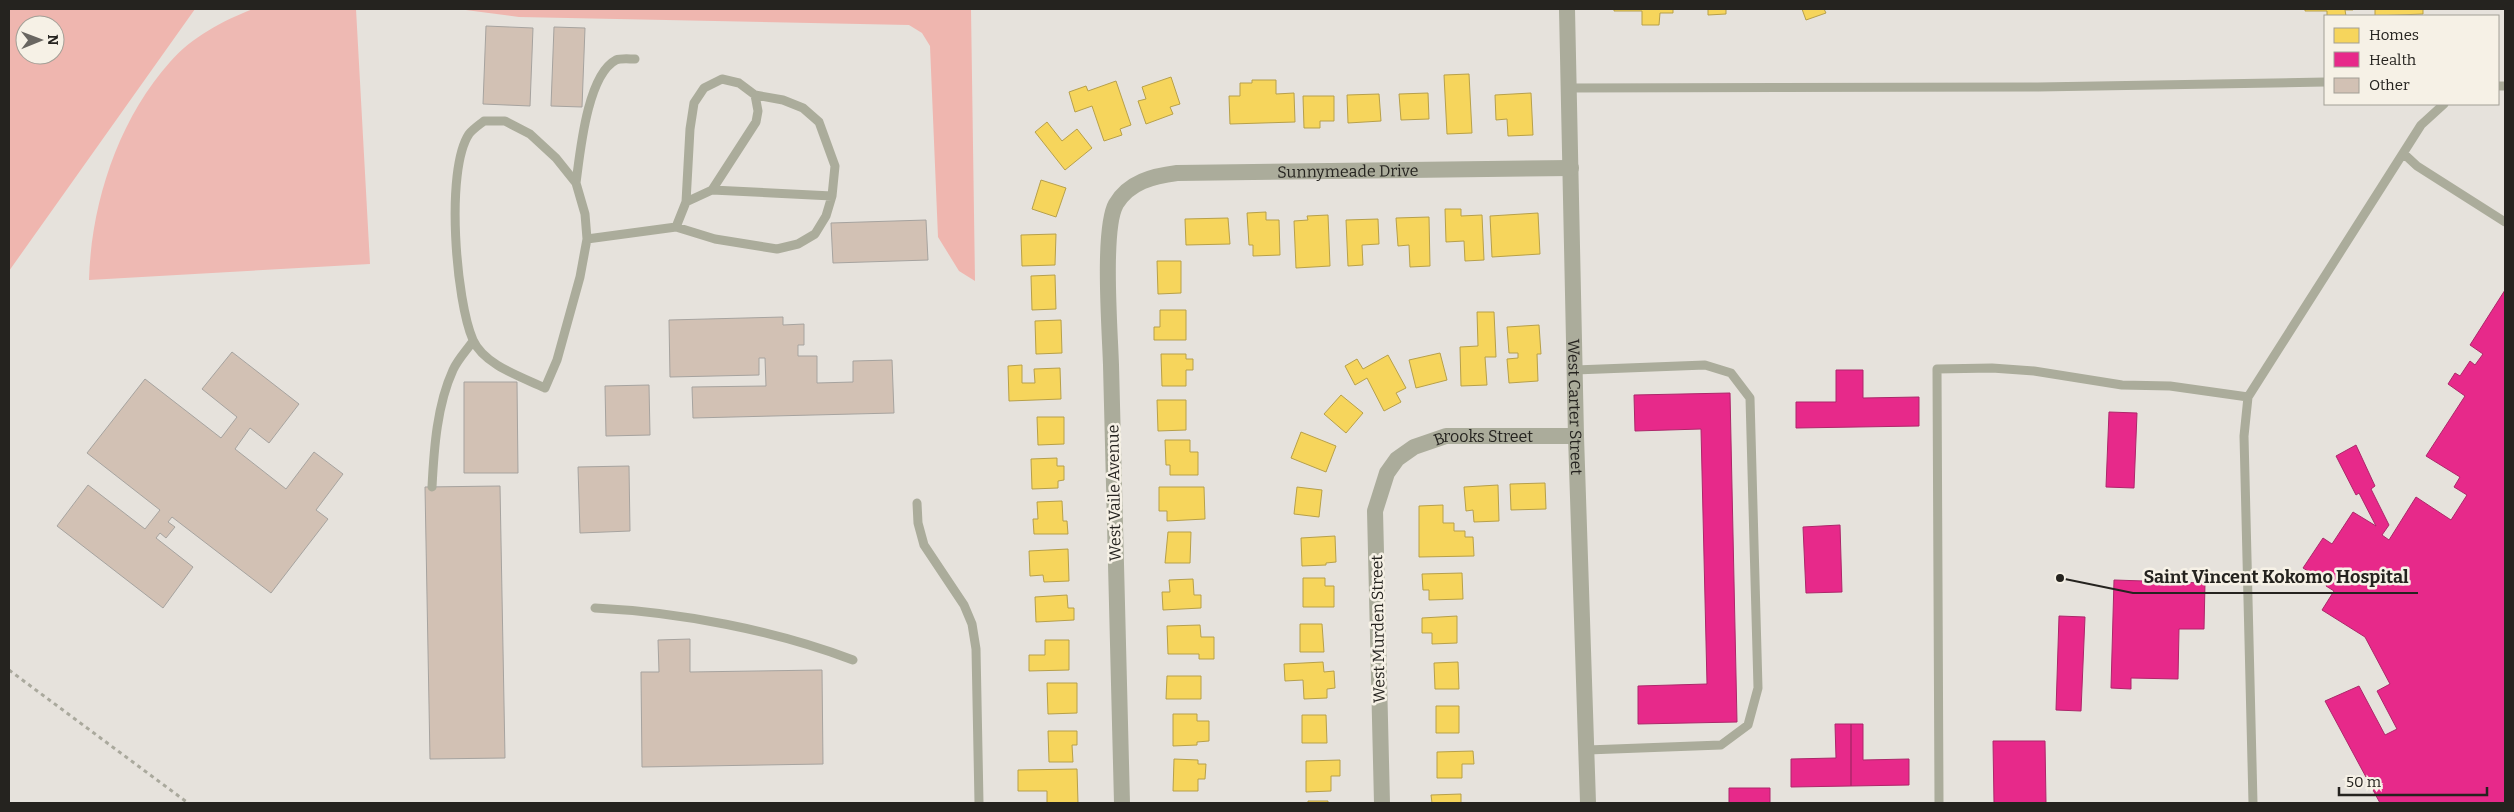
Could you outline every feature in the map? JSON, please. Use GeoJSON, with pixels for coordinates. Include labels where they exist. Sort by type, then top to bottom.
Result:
{"type":"FeatureCollection","features":[{"type":"Feature","properties":{"kind":"street","name":"West Carter Street"},"geometry":{"type":"LineString","coordinates":[[1567,9],[1576,436],[1588,803]]}},
{"type":"Feature","properties":{"kind":"street","name":"Sunnymeade Drive"},"geometry":{"type":"LineString","coordinates":[[1128,189],[1155,176],[1177,174],[1571,168]]}},
{"type":"Feature","properties":{"kind":"street","name":"West Vaile Avenue"},"geometry":{"type":"LineString","coordinates":[[1122,803],[1109,225],[1116,205],[1128,189]]}},
{"type":"Feature","properties":{"kind":"street","name":"Brooks Street"},"geometry":{"type":"LineString","coordinates":[[1397,459],[1414,447],[1446,436],[1576,436]]}},
{"type":"Feature","properties":{"kind":"street","name":"West Murden Street"},"geometry":{"type":"LineString","coordinates":[[1382,803],[1375,511],[1387,473],[1397,459]]}},
{"type":"Feature","properties":{"kind":"lane"},"geometry":{"type":"LineString","coordinates":[[576,183],[588,111],[598,81],[607,67],[617,60],[635,59]]}},
{"type":"Feature","properties":{"kind":"lane"},"geometry":{"type":"LineString","coordinates":[[587,239],[676,226],[715,239],[777,249],[798,244],[815,234],[826,216],[832,196],[834,166],[819,122],[803,108],[783,100],[755,95],[739,83],[722,79],[704,88],[694,104],[690,129],[686,202],[676,226]]}},
{"type":"Feature","properties":{"kind":"lane"},"geometry":{"type":"LineString","coordinates":[[1569,88],[2028,87],[2324,82]]}},
{"type":"Feature","properties":{"kind":"lane"},"geometry":{"type":"LineString","coordinates":[[712,190],[756,122],[758,111],[755,95]]}},
{"type":"Feature","properties":{"kind":"lane"},"geometry":{"type":"LineString","coordinates":[[2253,803],[2244,436],[2248,398],[2421,125],[2443,105]]}},
{"type":"Feature","properties":{"kind":"lane"},"geometry":{"type":"LineString","coordinates":[[484,121],[505,121],[530,134],[556,158],[576,183],[585,214],[587,239],[580,277],[557,360],[545,388],[486,357],[473,341],[459,280],[455,213],[458,167],[470,134],[484,121]]}},
{"type":"Feature","properties":{"kind":"lane"},"geometry":{"type":"LineString","coordinates":[[2403,153],[2417,166],[2505,222]]}},
{"type":"Feature","properties":{"kind":"lane"},"geometry":{"type":"LineString","coordinates":[[686,202],[712,190],[832,196]]}},
{"type":"Feature","properties":{"kind":"lane"},"geometry":{"type":"LineString","coordinates":[[432,487],[434,457],[442,403],[454,368],[473,341]]}},
{"type":"Feature","properties":{"kind":"lane"},"geometry":{"type":"LineString","coordinates":[[1575,370],[1705,365],[1731,373],[1750,398],[1758,688],[1748,725],[1721,745],[1587,750]]}},
{"type":"Feature","properties":{"kind":"lane"},"geometry":{"type":"LineString","coordinates":[[1939,803],[1937,369],[1992,368],[2034,371],[2122,385],[2170,386],[2248,398]]}},
{"type":"Feature","properties":{"kind":"lane"},"geometry":{"type":"LineString","coordinates":[[916,503],[918,523],[924,545],[964,605],[972,624],[976,649],[979,803]]}},
{"type":"Feature","properties":{"kind":"lane"},"geometry":{"type":"LineString","coordinates":[[595,608],[648,612],[729,626],[816,646],[853,660]]}},
{"type":"Feature","properties":{"kind":"path"},"geometry":{"type":"LineString","coordinates":[[9,670],[188,803]]}},
{"type":"Feature","properties":{"kind":"shaded area"},"geometry":{"type":"Polygon","coordinates":[[[9,9],[195,9],[9,271],[9,9]]]}},
{"type":"Feature","properties":{"kind":"shaded area"},"geometry":{"type":"Polygon","coordinates":[[[253,9],[356,9],[370,264],[89,280],[95,222],[102,193],[122,136],[136,110],[170,62],[188,45],[219,24],[253,9]]]}},
{"type":"Feature","properties":{"kind":"shaded area"},"geometry":{"type":"Polygon","coordinates":[[[458,9],[971,9],[975,281],[959,271],[938,237],[930,46],[922,33],[909,25],[519,17],[458,9]]]}},
{"type":"Feature","properties":{"kind":"building: Homes"},"geometry":{"type":"Polygon","coordinates":[[[1614,9],[1673,9],[1673,13],[1660,13],[1659,25],[1642,25],[1642,11],[1614,11],[1614,9]]]}},
{"type":"Feature","properties":{"kind":"building: Homes"},"geometry":{"type":"Polygon","coordinates":[[[1708,9],[1726,9],[1726,14],[1708,15],[1708,9]]]}},
{"type":"Feature","properties":{"kind":"building: Homes"},"geometry":{"type":"Polygon","coordinates":[[[1802,9],[1824,9],[1826,13],[1806,20],[1802,9]]]}},
{"type":"Feature","properties":{"kind":"building: Homes"},"geometry":{"type":"Polygon","coordinates":[[[2305,9],[2353,9],[2345,10],[2346,15],[2327,15],[2327,11],[2305,11],[2305,9]]]}},
{"type":"Feature","properties":{"kind":"building: Homes"},"geometry":{"type":"Polygon","coordinates":[[[2375,9],[2423,9],[2423,14],[2375,15],[2375,9]]]}},
{"type":"Feature","properties":{"kind":"building: Homes"},"geometry":{"type":"Polygon","coordinates":[[[1469,74],[1472,133],[1447,134],[1444,75],[1469,74]]]}},
{"type":"Feature","properties":{"kind":"building: Homes"},"geometry":{"type":"Polygon","coordinates":[[[1171,77],[1180,104],[1170,107],[1173,114],[1146,124],[1138,101],[1146,99],[1142,87],[1171,77]]]}},
{"type":"Feature","properties":{"kind":"building: Homes"},"geometry":{"type":"Polygon","coordinates":[[[1252,80],[1276,80],[1276,94],[1294,93],[1295,122],[1230,124],[1229,96],[1240,96],[1240,83],[1252,83],[1252,80]]]}},
{"type":"Feature","properties":{"kind":"building: Homes"},"geometry":{"type":"Polygon","coordinates":[[[1116,81],[1131,125],[1120,129],[1122,135],[1104,141],[1092,106],[1075,112],[1069,92],[1086,86],[1088,91],[1116,81]]]}},
{"type":"Feature","properties":{"kind":"building: Homes"},"geometry":{"type":"Polygon","coordinates":[[[1428,93],[1429,119],[1401,120],[1399,94],[1428,93]]]}},
{"type":"Feature","properties":{"kind":"building: Homes"},"geometry":{"type":"Polygon","coordinates":[[[1531,93],[1533,135],[1508,136],[1507,119],[1496,120],[1495,95],[1531,93]]]}},
{"type":"Feature","properties":{"kind":"building: Homes"},"geometry":{"type":"Polygon","coordinates":[[[1379,94],[1381,121],[1348,123],[1347,95],[1379,94]]]}},
{"type":"Feature","properties":{"kind":"building: Homes"},"geometry":{"type":"Polygon","coordinates":[[[1303,96],[1334,96],[1334,121],[1320,121],[1320,128],[1304,128],[1303,96]]]}},
{"type":"Feature","properties":{"kind":"building: Homes"},"geometry":{"type":"Polygon","coordinates":[[[1047,122],[1062,141],[1077,129],[1092,148],[1065,170],[1035,132],[1047,122]]]}},
{"type":"Feature","properties":{"kind":"building: Homes"},"geometry":{"type":"Polygon","coordinates":[[[1041,180],[1066,188],[1056,217],[1032,209],[1041,180]]]}},
{"type":"Feature","properties":{"kind":"building: Homes"},"geometry":{"type":"Polygon","coordinates":[[[1445,209],[1461,209],[1461,216],[1482,215],[1484,260],[1465,261],[1464,241],[1446,242],[1445,209]]]}},
{"type":"Feature","properties":{"kind":"building: Homes"},"geometry":{"type":"Polygon","coordinates":[[[1266,212],[1266,220],[1279,220],[1280,255],[1253,256],[1253,245],[1249,245],[1247,213],[1266,212]]]}},
{"type":"Feature","properties":{"kind":"building: Homes"},"geometry":{"type":"Polygon","coordinates":[[[1538,213],[1540,254],[1492,257],[1490,216],[1538,213]]]}},
{"type":"Feature","properties":{"kind":"building: Homes"},"geometry":{"type":"Polygon","coordinates":[[[1328,215],[1330,266],[1296,268],[1294,221],[1308,220],[1307,216],[1328,215]]]}},
{"type":"Feature","properties":{"kind":"building: Homes"},"geometry":{"type":"Polygon","coordinates":[[[1429,217],[1430,266],[1410,267],[1409,245],[1398,246],[1396,218],[1429,217]]]}},
{"type":"Feature","properties":{"kind":"building: Homes"},"geometry":{"type":"Polygon","coordinates":[[[1228,218],[1230,244],[1186,245],[1185,219],[1228,218]]]}},
{"type":"Feature","properties":{"kind":"building: Homes"},"geometry":{"type":"Polygon","coordinates":[[[1378,219],[1379,244],[1362,245],[1363,265],[1348,266],[1346,220],[1378,219]]]}},
{"type":"Feature","properties":{"kind":"building: Homes"},"geometry":{"type":"Polygon","coordinates":[[[1056,234],[1055,265],[1022,266],[1021,235],[1056,234]]]}},
{"type":"Feature","properties":{"kind":"building: Homes"},"geometry":{"type":"Polygon","coordinates":[[[1157,261],[1181,261],[1181,293],[1158,294],[1157,261]]]}},
{"type":"Feature","properties":{"kind":"building: Homes"},"geometry":{"type":"Polygon","coordinates":[[[1055,275],[1056,309],[1032,310],[1031,276],[1055,275]]]}},
{"type":"Feature","properties":{"kind":"building: Homes"},"geometry":{"type":"Polygon","coordinates":[[[1160,310],[1186,310],[1186,340],[1154,340],[1154,327],[1160,327],[1160,310]]]}},
{"type":"Feature","properties":{"kind":"building: Homes"},"geometry":{"type":"Polygon","coordinates":[[[1477,312],[1494,312],[1496,357],[1485,357],[1487,385],[1461,386],[1460,347],[1478,346],[1477,312]]]}},
{"type":"Feature","properties":{"kind":"building: Homes"},"geometry":{"type":"Polygon","coordinates":[[[1061,320],[1062,353],[1036,354],[1035,321],[1061,320]]]}},
{"type":"Feature","properties":{"kind":"building: Homes"},"geometry":{"type":"Polygon","coordinates":[[[1539,325],[1541,354],[1537,354],[1538,381],[1509,383],[1507,359],[1518,358],[1518,353],[1509,353],[1507,327],[1539,325]]]}},
{"type":"Feature","properties":{"kind":"building: Homes"},"geometry":{"type":"Polygon","coordinates":[[[1440,353],[1447,380],[1416,388],[1409,360],[1440,353]]]}},
{"type":"Feature","properties":{"kind":"building: Homes"},"geometry":{"type":"Polygon","coordinates":[[[1161,354],[1186,354],[1186,359],[1193,359],[1193,370],[1186,370],[1186,386],[1162,386],[1161,354]]]}},
{"type":"Feature","properties":{"kind":"building: Homes"},"geometry":{"type":"Polygon","coordinates":[[[1388,355],[1406,388],[1396,393],[1401,402],[1384,411],[1367,378],[1355,385],[1345,366],[1357,359],[1363,369],[1388,355]]]}},
{"type":"Feature","properties":{"kind":"building: Homes"},"geometry":{"type":"Polygon","coordinates":[[[1022,365],[1022,383],[1035,383],[1034,369],[1060,368],[1061,399],[1009,401],[1008,366],[1022,365]]]}},
{"type":"Feature","properties":{"kind":"building: Homes"},"geometry":{"type":"Polygon","coordinates":[[[1341,395],[1363,413],[1346,433],[1324,414],[1341,395]]]}},
{"type":"Feature","properties":{"kind":"building: Homes"},"geometry":{"type":"Polygon","coordinates":[[[1157,400],[1186,400],[1186,430],[1158,431],[1157,400]]]}},
{"type":"Feature","properties":{"kind":"building: Homes"},"geometry":{"type":"Polygon","coordinates":[[[1037,417],[1064,417],[1064,444],[1038,445],[1037,417]]]}},
{"type":"Feature","properties":{"kind":"building: Homes"},"geometry":{"type":"Polygon","coordinates":[[[1301,432],[1336,446],[1326,472],[1291,458],[1301,432]]]}},
{"type":"Feature","properties":{"kind":"building: Homes"},"geometry":{"type":"Polygon","coordinates":[[[1165,440],[1190,440],[1190,452],[1198,452],[1198,475],[1170,475],[1170,465],[1166,465],[1165,440]]]}},
{"type":"Feature","properties":{"kind":"building: Homes"},"geometry":{"type":"Polygon","coordinates":[[[1057,458],[1057,466],[1064,466],[1064,480],[1058,481],[1058,488],[1032,489],[1031,459],[1057,458]]]}},
{"type":"Feature","properties":{"kind":"building: Homes"},"geometry":{"type":"Polygon","coordinates":[[[1545,483],[1546,509],[1511,510],[1510,484],[1545,483]]]}},
{"type":"Feature","properties":{"kind":"building: Homes"},"geometry":{"type":"Polygon","coordinates":[[[1498,485],[1499,521],[1474,522],[1473,510],[1466,511],[1464,487],[1498,485]]]}},
{"type":"Feature","properties":{"kind":"building: Homes"},"geometry":{"type":"Polygon","coordinates":[[[1159,487],[1204,487],[1205,519],[1167,521],[1167,511],[1159,511],[1159,487]]]}},
{"type":"Feature","properties":{"kind":"building: Homes"},"geometry":{"type":"Polygon","coordinates":[[[1297,487],[1322,490],[1319,517],[1294,514],[1297,487]]]}},
{"type":"Feature","properties":{"kind":"building: Homes"},"geometry":{"type":"Polygon","coordinates":[[[1062,501],[1063,521],[1067,521],[1068,534],[1034,534],[1033,519],[1038,519],[1037,502],[1062,501]]]}},
{"type":"Feature","properties":{"kind":"building: Homes"},"geometry":{"type":"Polygon","coordinates":[[[1443,505],[1443,523],[1454,523],[1454,531],[1465,531],[1465,537],[1473,537],[1474,556],[1419,557],[1419,506],[1443,505]]]}},
{"type":"Feature","properties":{"kind":"building: Homes"},"geometry":{"type":"Polygon","coordinates":[[[1168,532],[1191,532],[1190,563],[1165,563],[1168,532]]]}},
{"type":"Feature","properties":{"kind":"building: Homes"},"geometry":{"type":"Polygon","coordinates":[[[1335,536],[1336,562],[1326,563],[1326,565],[1302,566],[1301,538],[1335,536]]]}},
{"type":"Feature","properties":{"kind":"building: Homes"},"geometry":{"type":"Polygon","coordinates":[[[1068,549],[1069,581],[1044,582],[1043,575],[1030,576],[1029,551],[1068,549]]]}},
{"type":"Feature","properties":{"kind":"building: Homes"},"geometry":{"type":"Polygon","coordinates":[[[1462,573],[1463,599],[1429,600],[1429,590],[1423,590],[1422,574],[1462,573]]]}},
{"type":"Feature","properties":{"kind":"building: Homes"},"geometry":{"type":"Polygon","coordinates":[[[1303,578],[1325,578],[1325,586],[1334,586],[1334,607],[1303,607],[1303,578]]]}},
{"type":"Feature","properties":{"kind":"building: Homes"},"geometry":{"type":"Polygon","coordinates":[[[1193,579],[1194,595],[1201,595],[1201,608],[1163,610],[1162,592],[1170,592],[1169,580],[1193,579]]]}},
{"type":"Feature","properties":{"kind":"building: Homes"},"geometry":{"type":"Polygon","coordinates":[[[1067,595],[1068,608],[1074,608],[1074,620],[1036,622],[1035,597],[1067,595]]]}},
{"type":"Feature","properties":{"kind":"building: Homes"},"geometry":{"type":"Polygon","coordinates":[[[1457,616],[1457,643],[1432,644],[1432,633],[1422,633],[1422,618],[1457,616]]]}},
{"type":"Feature","properties":{"kind":"building: Homes"},"geometry":{"type":"Polygon","coordinates":[[[1300,624],[1322,624],[1324,652],[1300,652],[1300,624]]]}},
{"type":"Feature","properties":{"kind":"building: Homes"},"geometry":{"type":"Polygon","coordinates":[[[1200,625],[1201,637],[1214,637],[1214,659],[1199,659],[1199,654],[1168,654],[1167,626],[1200,625]]]}},
{"type":"Feature","properties":{"kind":"building: Homes"},"geometry":{"type":"Polygon","coordinates":[[[1045,640],[1069,640],[1069,670],[1029,671],[1029,655],[1045,655],[1045,640]]]}},
{"type":"Feature","properties":{"kind":"building: Homes"},"geometry":{"type":"Polygon","coordinates":[[[1323,662],[1324,672],[1334,671],[1335,688],[1327,689],[1327,698],[1304,699],[1303,680],[1285,681],[1284,664],[1323,662]]]}},
{"type":"Feature","properties":{"kind":"building: Homes"},"geometry":{"type":"Polygon","coordinates":[[[1458,662],[1459,689],[1435,689],[1434,663],[1458,662]]]}},
{"type":"Feature","properties":{"kind":"building: Homes"},"geometry":{"type":"Polygon","coordinates":[[[1167,676],[1201,676],[1201,699],[1166,699],[1167,676]]]}},
{"type":"Feature","properties":{"kind":"building: Homes"},"geometry":{"type":"Polygon","coordinates":[[[1047,683],[1077,683],[1077,713],[1048,714],[1047,683]]]}},
{"type":"Feature","properties":{"kind":"building: Homes"},"geometry":{"type":"Polygon","coordinates":[[[1436,706],[1459,706],[1459,733],[1436,733],[1436,706]]]}},
{"type":"Feature","properties":{"kind":"building: Homes"},"geometry":{"type":"Polygon","coordinates":[[[1173,714],[1197,714],[1197,721],[1209,721],[1209,741],[1197,742],[1197,745],[1173,746],[1173,714]]]}},
{"type":"Feature","properties":{"kind":"building: Homes"},"geometry":{"type":"Polygon","coordinates":[[[1302,715],[1326,715],[1327,743],[1302,743],[1302,715]]]}},
{"type":"Feature","properties":{"kind":"building: Homes"},"geometry":{"type":"Polygon","coordinates":[[[1048,731],[1077,731],[1077,745],[1072,745],[1073,762],[1049,762],[1048,731]]]}},
{"type":"Feature","properties":{"kind":"building: Homes"},"geometry":{"type":"Polygon","coordinates":[[[1473,751],[1474,764],[1462,764],[1462,778],[1437,778],[1437,752],[1473,751]]]}},
{"type":"Feature","properties":{"kind":"building: Homes"},"geometry":{"type":"Polygon","coordinates":[[[1174,759],[1198,760],[1198,764],[1206,764],[1205,779],[1198,779],[1198,791],[1173,791],[1174,759]]]}},
{"type":"Feature","properties":{"kind":"building: Homes"},"geometry":{"type":"Polygon","coordinates":[[[1340,760],[1340,776],[1331,776],[1331,791],[1306,792],[1306,761],[1340,760]]]}},
{"type":"Feature","properties":{"kind":"building: Homes"},"geometry":{"type":"Polygon","coordinates":[[[1077,769],[1078,803],[1047,803],[1047,791],[1018,791],[1018,770],[1077,769]]]}},
{"type":"Feature","properties":{"kind":"building: Homes"},"geometry":{"type":"Polygon","coordinates":[[[1461,794],[1461,803],[1432,803],[1431,795],[1461,794]]]}},
{"type":"Feature","properties":{"kind":"building: Homes"},"geometry":{"type":"Polygon","coordinates":[[[1308,801],[1328,801],[1328,803],[1308,803],[1308,801]]]}},
{"type":"Feature","properties":{"kind":"building: Health"},"geometry":{"type":"Polygon","coordinates":[[[2505,290],[2505,803],[2380,803],[2325,701],[2359,686],[2385,735],[2397,729],[2377,691],[2390,684],[2365,637],[2322,610],[2334,591],[2326,586],[2328,583],[2303,568],[2323,538],[2332,544],[2353,512],[2376,526],[2359,493],[2356,495],[2336,456],[2356,445],[2375,486],[2371,489],[2389,525],[2382,535],[2389,540],[2416,497],[2451,520],[2467,495],[2454,487],[2460,477],[2426,456],[2465,396],[2448,384],[2455,373],[2460,376],[2470,361],[2475,365],[2483,354],[2470,345],[2505,290]]]}},
{"type":"Feature","properties":{"kind":"building: Health"},"geometry":{"type":"Polygon","coordinates":[[[1836,370],[1863,370],[1863,398],[1919,397],[1919,426],[1796,428],[1796,402],[1836,402],[1836,370]]]}},
{"type":"Feature","properties":{"kind":"building: Health"},"geometry":{"type":"Polygon","coordinates":[[[1730,393],[1737,722],[1638,724],[1638,686],[1707,684],[1701,429],[1635,431],[1634,395],[1730,393]]]}},
{"type":"Feature","properties":{"kind":"building: Health"},"geometry":{"type":"Polygon","coordinates":[[[2109,412],[2137,413],[2134,488],[2106,487],[2109,412]]]}},
{"type":"Feature","properties":{"kind":"building: Health"},"geometry":{"type":"Polygon","coordinates":[[[1840,525],[1842,592],[1806,593],[1803,527],[1840,525]]]}},
{"type":"Feature","properties":{"kind":"building: Health"},"geometry":{"type":"Polygon","coordinates":[[[2114,580],[2205,583],[2204,629],[2179,629],[2178,679],[2131,678],[2131,689],[2111,688],[2114,580]]]}},
{"type":"Feature","properties":{"kind":"building: Health"},"geometry":{"type":"Polygon","coordinates":[[[2059,616],[2085,617],[2081,711],[2056,710],[2059,616]]]}},
{"type":"Feature","properties":{"kind":"building: Health"},"geometry":{"type":"Polygon","coordinates":[[[1835,724],[1851,724],[1851,786],[1791,787],[1791,759],[1836,758],[1835,724]]]}},
{"type":"Feature","properties":{"kind":"building: Health"},"geometry":{"type":"Polygon","coordinates":[[[1851,724],[1863,724],[1863,760],[1909,759],[1909,785],[1851,786],[1851,724]]]}},
{"type":"Feature","properties":{"kind":"building: Health"},"geometry":{"type":"Polygon","coordinates":[[[1993,741],[2045,741],[2046,803],[1994,803],[1993,741]]]}},
{"type":"Feature","properties":{"kind":"building: Health"},"geometry":{"type":"Polygon","coordinates":[[[1729,788],[1770,788],[1770,803],[1729,803],[1729,788]]]}},
{"type":"Feature","properties":{"kind":"building: Other"},"geometry":{"type":"Polygon","coordinates":[[[486,26],[533,28],[530,106],[483,104],[486,26]]]}},
{"type":"Feature","properties":{"kind":"building: Other"},"geometry":{"type":"Polygon","coordinates":[[[554,27],[585,28],[582,107],[551,106],[554,27]]]}},
{"type":"Feature","properties":{"kind":"building: Other"},"geometry":{"type":"Polygon","coordinates":[[[926,220],[928,260],[833,263],[831,223],[926,220]]]}},
{"type":"Feature","properties":{"kind":"building: Other"},"geometry":{"type":"Polygon","coordinates":[[[783,317],[783,325],[804,324],[804,345],[798,345],[798,356],[817,356],[817,383],[853,382],[853,361],[892,360],[894,413],[693,418],[692,387],[766,386],[765,358],[759,358],[759,375],[670,377],[669,320],[783,317]]]}},
{"type":"Feature","properties":{"kind":"building: Other"},"geometry":{"type":"Polygon","coordinates":[[[232,352],[299,404],[269,443],[250,428],[235,449],[286,489],[314,452],[343,474],[316,510],[328,519],[271,593],[172,517],[168,522],[175,527],[166,538],[160,533],[156,538],[193,567],[163,608],[57,526],[88,485],[145,529],[160,510],[87,453],[145,379],[221,438],[237,417],[202,389],[232,352]]]}},
{"type":"Feature","properties":{"kind":"building: Other"},"geometry":{"type":"Polygon","coordinates":[[[464,382],[517,382],[518,473],[464,473],[464,382]]]}},
{"type":"Feature","properties":{"kind":"building: Other"},"geometry":{"type":"Polygon","coordinates":[[[649,385],[650,435],[606,436],[605,386],[649,385]]]}},
{"type":"Feature","properties":{"kind":"building: Other"},"geometry":{"type":"Polygon","coordinates":[[[629,466],[630,531],[580,533],[578,467],[629,466]]]}},
{"type":"Feature","properties":{"kind":"building: Other"},"geometry":{"type":"Polygon","coordinates":[[[500,486],[505,758],[430,759],[425,487],[500,486]]]}},
{"type":"Feature","properties":{"kind":"building: Other"},"geometry":{"type":"Polygon","coordinates":[[[690,639],[690,672],[822,670],[823,764],[642,767],[641,672],[659,672],[658,640],[690,639]]]}},
{"type":"Feature","properties":{"kind":"place","name":"Saint Vincent Kokomo Hospital"},"geometry":{"type":"Point","coordinates":[2060,578]}}]}
